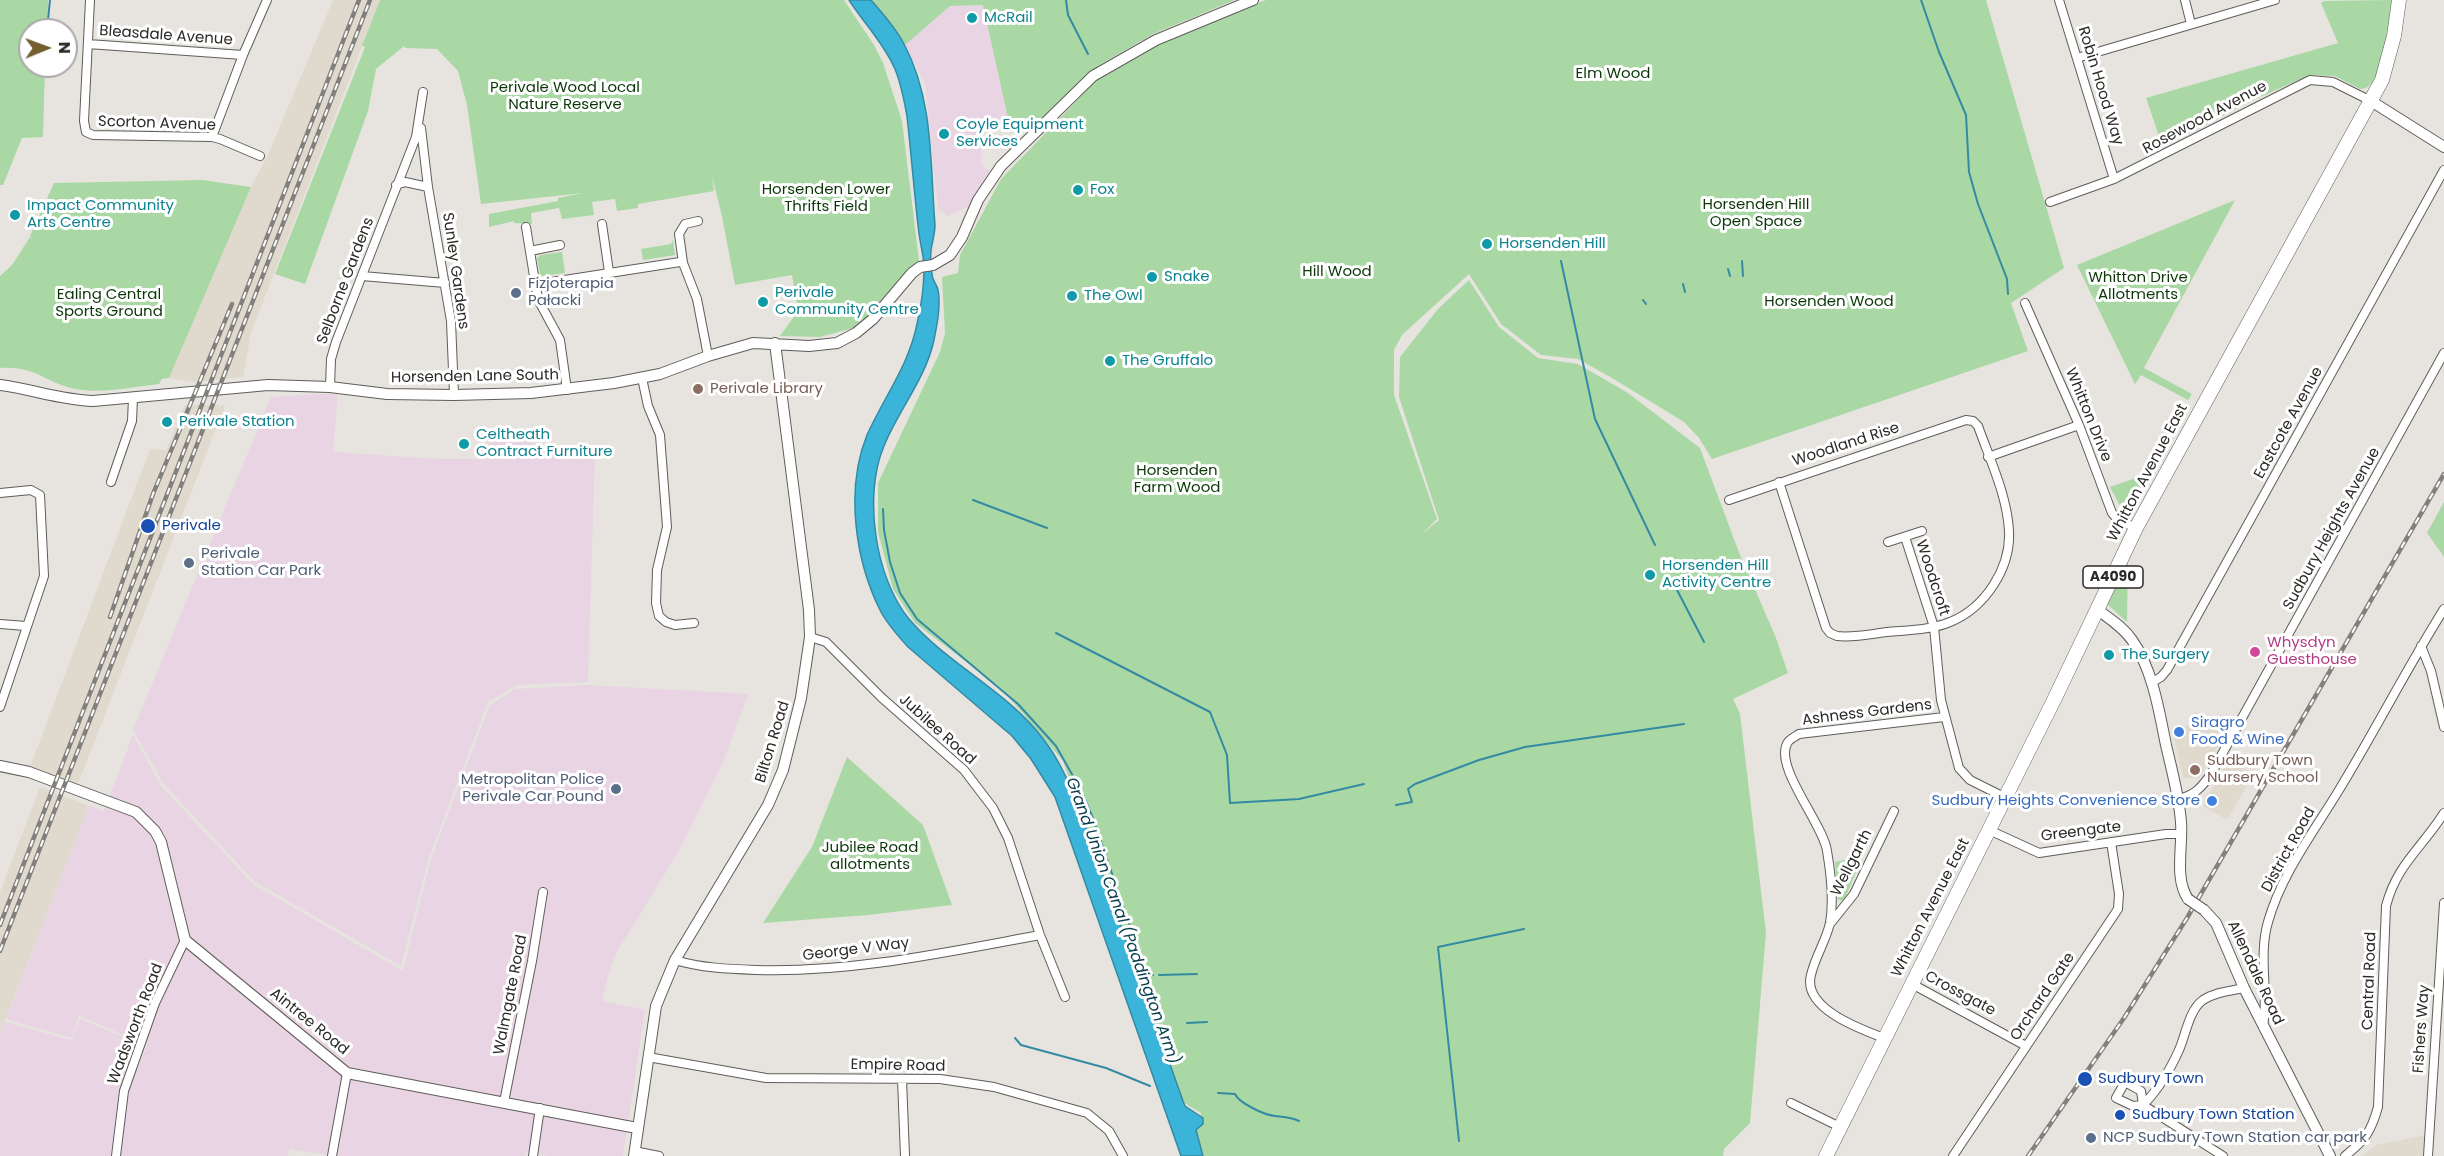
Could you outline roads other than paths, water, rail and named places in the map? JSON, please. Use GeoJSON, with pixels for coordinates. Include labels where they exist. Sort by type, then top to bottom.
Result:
{"type":"FeatureCollection","features":[{"type":"Feature","properties":{"kind":"main road","name":"Whitton Avenue East"},"geometry":{"type":"LineString","coordinates":[[1826,1156],[2098,610],[2136,528],[2371,102],[2389,57],[2399,0]]}},
{"type":"Feature","properties":{"kind":"street"},"geometry":{"type":"LineString","coordinates":[[88,44],[90,0]]}},
{"type":"Feature","properties":{"kind":"street"},"geometry":{"type":"LineString","coordinates":[[212,137],[267,0]]}},
{"type":"Feature","properties":{"kind":"street","name":"Horsenden Lane South"},"geometry":{"type":"LineString","coordinates":[[0,385],[36,390],[74,400],[93,401],[268,385],[330,387],[387,394],[454,395],[567,390],[671,371],[708,356],[753,343],[809,346],[837,343],[847,339],[877,315],[912,273],[920,267],[933,264],[950,255],[962,237],[978,200],[1001,166],[1093,76],[1155,40],[1253,0]]}},
{"type":"Feature","properties":{"kind":"street","name":"Robin Hood Way"},"geometry":{"type":"LineString","coordinates":[[2059,0],[2114,179]]}},
{"type":"Feature","properties":{"kind":"street"},"geometry":{"type":"LineString","coordinates":[[2185,0],[2191,24]]}},
{"type":"Feature","properties":{"kind":"street"},"geometry":{"type":"LineString","coordinates":[[2077,58],[2276,0]]}},
{"type":"Feature","properties":{"kind":"street","name":"Bleasdale Avenue"},"geometry":{"type":"LineString","coordinates":[[88,44],[243,55]]}},
{"type":"Feature","properties":{"kind":"street","name":"Scorton Avenue"},"geometry":{"type":"LineString","coordinates":[[88,44],[84,121],[86,132],[93,135],[212,137],[260,156]]}},
{"type":"Feature","properties":{"kind":"street","name":"Rosewood Avenue"},"geometry":{"type":"LineString","coordinates":[[2050,202],[2114,179],[2310,80],[2333,82],[2371,102]]}},
{"type":"Feature","properties":{"kind":"street","name":"Selborne Gardens"},"geometry":{"type":"LineString","coordinates":[[330,387],[334,350],[416,137],[423,92]]}},
{"type":"Feature","properties":{"kind":"street","name":"Sunley Gardens"},"geometry":{"type":"LineString","coordinates":[[423,92],[421,137],[451,321],[454,395]]}},
{"type":"Feature","properties":{"kind":"street"},"geometry":{"type":"LineString","coordinates":[[2371,102],[2444,147]]}},
{"type":"Feature","properties":{"kind":"street","name":"Eastcote Avenue"},"geometry":{"type":"LineString","coordinates":[[2151,683],[2167,670],[2444,170]]}},
{"type":"Feature","properties":{"kind":"street"},"geometry":{"type":"LineString","coordinates":[[396,185],[405,182],[428,188]]}},
{"type":"Feature","properties":{"kind":"street"},"geometry":{"type":"LineString","coordinates":[[698,221],[685,224],[679,234],[683,263],[697,298],[708,356]]}},
{"type":"Feature","properties":{"kind":"street"},"geometry":{"type":"LineString","coordinates":[[602,224],[609,272]]}},
{"type":"Feature","properties":{"kind":"street"},"geometry":{"type":"LineString","coordinates":[[526,227],[536,290],[540,303],[560,340],[567,390]]}},
{"type":"Feature","properties":{"kind":"street"},"geometry":{"type":"LineString","coordinates":[[530,251],[560,246]]}},
{"type":"Feature","properties":{"kind":"street"},"geometry":{"type":"LineString","coordinates":[[537,285],[609,272],[683,263]]}},
{"type":"Feature","properties":{"kind":"street"},"geometry":{"type":"LineString","coordinates":[[362,276],[445,283]]}},
{"type":"Feature","properties":{"kind":"street","name":"Whitton Drive"},"geometry":{"type":"LineString","coordinates":[[2025,303],[2079,425],[2112,513],[2118,520],[2136,528]]}},
{"type":"Feature","properties":{"kind":"street","name":"Bilton Road"},"geometry":{"type":"LineString","coordinates":[[634,1154],[656,1006],[675,960],[724,881],[772,796],[792,740],[801,698],[810,637],[809,610],[775,343]]}},
{"type":"Feature","properties":{"kind":"street","name":"Sudbury Heights Avenue"},"geometry":{"type":"LineString","coordinates":[[2178,799],[2192,795],[2200,789],[2211,774],[2444,352]]}},
{"type":"Feature","properties":{"kind":"street"},"geometry":{"type":"LineString","coordinates":[[642,378],[648,406],[660,435],[667,527],[657,570],[656,603],[659,616],[666,622],[675,625],[694,623]]}},
{"type":"Feature","properties":{"kind":"street"},"geometry":{"type":"LineString","coordinates":[[111,482],[132,421],[134,398]]}},
{"type":"Feature","properties":{"kind":"street","name":"Woodland Rise"},"geometry":{"type":"LineString","coordinates":[[1729,500],[1966,420],[1973,421],[1978,426],[1989,457]]}},
{"type":"Feature","properties":{"kind":"street"},"geometry":{"type":"LineString","coordinates":[[1779,482],[1826,628],[1830,633],[1842,637],[1934,627],[1952,621],[1980,602],[1990,590],[2004,564],[2010,534],[2008,516],[1989,457],[2079,425]]}},
{"type":"Feature","properties":{"kind":"street"},"geometry":{"type":"LineString","coordinates":[[0,493],[31,490],[38,493],[41,498],[44,576],[0,707]]}},
{"type":"Feature","properties":{"kind":"street","name":"Woodcroft"},"geometry":{"type":"LineString","coordinates":[[1888,542],[1922,531]]}},
{"type":"Feature","properties":{"kind":"street","name":"Woodcroft"},"geometry":{"type":"LineString","coordinates":[[1905,537],[1934,627]]}},
{"type":"Feature","properties":{"kind":"street","name":"District Road"},"geometry":{"type":"LineString","coordinates":[[2263,1026],[2267,925],[2276,897],[2286,876],[2340,789],[2444,609]]}},
{"type":"Feature","properties":{"kind":"street","name":"Allendale Road"},"geometry":{"type":"LineString","coordinates":[[2098,610],[2123,629],[2133,642],[2151,683],[2178,799],[2182,889],[2188,899],[2204,910],[2216,923],[2244,988],[2330,1156]]}},
{"type":"Feature","properties":{"kind":"street"},"geometry":{"type":"LineString","coordinates":[[0,624],[26,626]]}},
{"type":"Feature","properties":{"kind":"street","name":"Ashness Gardens"},"geometry":{"type":"LineString","coordinates":[[1934,627],[1944,717],[1956,760],[1964,776],[2004,797]]}},
{"type":"Feature","properties":{"kind":"street","name":"Jubilee Road"},"geometry":{"type":"LineString","coordinates":[[810,637],[826,642],[882,698],[964,770],[982,792],[999,818],[1008,838],[1040,935],[1065,997]]}},
{"type":"Feature","properties":{"kind":"street"},"geometry":{"type":"LineString","coordinates":[[2421,646],[2431,671],[2444,728]]}},
{"type":"Feature","properties":{"kind":"street","name":"Ashness Gardens"},"geometry":{"type":"LineString","coordinates":[[1884,1038],[1832,1013],[1818,1003],[1812,992],[1810,977],[1830,924],[1831,880],[1826,843],[1791,773],[1785,756],[1788,742],[1799,734],[1944,717]]}},
{"type":"Feature","properties":{"kind":"street"},"geometry":{"type":"LineString","coordinates":[[0,766],[29,772],[136,812],[155,831],[165,853],[184,940]]}},
{"type":"Feature","properties":{"kind":"street","name":"Wellgarth"},"geometry":{"type":"LineString","coordinates":[[1830,924],[1854,894],[1894,811]]}},
{"type":"Feature","properties":{"kind":"street","name":"Central Road"},"geometry":{"type":"LineString","coordinates":[[2345,1156],[2362,1142],[2372,1128],[2378,1107],[2386,906],[2391,886],[2401,868],[2444,813]]}},
{"type":"Feature","properties":{"kind":"street","name":"Greengate"},"geometry":{"type":"LineString","coordinates":[[1989,830],[2039,853],[2181,834]]}},
{"type":"Feature","properties":{"kind":"street","name":"Orchard Gate"},"geometry":{"type":"LineString","coordinates":[[1953,1156],[2118,909],[2119,894],[2111,843]]}},
{"type":"Feature","properties":{"kind":"street","name":"Walmgate Road"},"geometry":{"type":"LineString","coordinates":[[504,1102],[543,892]]}},
{"type":"Feature","properties":{"kind":"street","name":"Fishers Way"},"geometry":{"type":"LineString","coordinates":[[2428,1156],[2444,903]]}},
{"type":"Feature","properties":{"kind":"street","name":"George V Way"},"geometry":{"type":"LineString","coordinates":[[675,960],[699,966],[733,969],[808,970],[880,963],[1040,935]]}},
{"type":"Feature","properties":{"kind":"street","name":"Aintree Road"},"geometry":{"type":"LineString","coordinates":[[184,940],[347,1073],[638,1128]]}},
{"type":"Feature","properties":{"kind":"street","name":"Wadsworth Road"},"geometry":{"type":"LineString","coordinates":[[116,1156],[124,1091],[155,1003],[184,940]]}},
{"type":"Feature","properties":{"kind":"street","name":"Crossgate"},"geometry":{"type":"LineString","coordinates":[[1912,984],[2026,1046]]}},
{"type":"Feature","properties":{"kind":"street"},"geometry":{"type":"LineString","coordinates":[[2223,1156],[2143,1105],[2154,1094],[2173,1063],[2200,1002],[2213,994],[2244,988]]}},
{"type":"Feature","properties":{"kind":"street","name":"Empire Road"},"geometry":{"type":"LineString","coordinates":[[648,1057],[766,1078],[951,1080],[977,1083],[1075,1108],[1091,1115],[1114,1139],[1123,1156]]}},
{"type":"Feature","properties":{"kind":"street"},"geometry":{"type":"LineString","coordinates":[[332,1156],[347,1073]]}},
{"type":"Feature","properties":{"kind":"street"},"geometry":{"type":"LineString","coordinates":[[902,1079],[905,1156]]}},
{"type":"Feature","properties":{"kind":"street"},"geometry":{"type":"LineString","coordinates":[[1791,1103],[1840,1127]]}},
{"type":"Feature","properties":{"kind":"street"},"geometry":{"type":"LineString","coordinates":[[532,1156],[540,1108]]}},
{"type":"Feature","properties":{"kind":"street"},"geometry":{"type":"LineString","coordinates":[[634,1154],[659,1156]]}},
{"type":"Feature","properties":{"kind":"water"},"geometry":{"type":"Polygon","coordinates":[[[849,0],[871,0],[889,21],[904,44],[921,87],[931,156],[935,232],[931,263],[939,302],[934,340],[925,368],[884,446],[874,488],[876,535],[888,582],[897,602],[909,619],[941,650],[1013,707],[1044,740],[1058,761],[1076,799],[1185,1106],[1203,1118],[1203,1124],[1196,1130],[1203,1156],[1181,1156],[1055,797],[1031,759],[1012,736],[897,635],[881,612],[865,570],[856,525],[856,478],[860,456],[867,435],[902,367],[913,339],[922,299],[924,265],[918,229],[907,116],[900,85],[894,67],[884,49],[849,0]]]}},
{"type":"Feature","properties":{"kind":"waterway"},"geometry":{"type":"LineString","coordinates":[[48,18],[50,0]]}},
{"type":"Feature","properties":{"kind":"waterway"},"geometry":{"type":"LineString","coordinates":[[1066,0],[1068,15],[1088,54]]}},
{"type":"Feature","properties":{"kind":"waterway"},"geometry":{"type":"LineString","coordinates":[[1921,0],[1939,52],[1966,115],[1969,172],[1978,204],[2007,279],[2008,294]]}},
{"type":"Feature","properties":{"kind":"waterway"},"geometry":{"type":"LineString","coordinates":[[1561,261],[1595,419],[1655,545]]}},
{"type":"Feature","properties":{"kind":"waterway"},"geometry":{"type":"LineString","coordinates":[[1742,261],[1743,276]]}},
{"type":"Feature","properties":{"kind":"waterway"},"geometry":{"type":"LineString","coordinates":[[1728,269],[1730,276]]}},
{"type":"Feature","properties":{"kind":"waterway"},"geometry":{"type":"LineString","coordinates":[[1683,284],[1685,292]]}},
{"type":"Feature","properties":{"kind":"waterway"},"geometry":{"type":"LineString","coordinates":[[1643,300],[1646,304]]}},
{"type":"Feature","properties":{"kind":"waterway"},"geometry":{"type":"LineString","coordinates":[[973,500],[1047,528]]}},
{"type":"Feature","properties":{"kind":"waterway","name":"Grand Union Canal (Paddington Arm)"},"geometry":{"type":"LineString","coordinates":[[883,509],[890,562],[900,593],[917,619],[1018,704],[1056,746],[1082,792],[1094,821],[1147,976]]}},
{"type":"Feature","properties":{"kind":"waterway"},"geometry":{"type":"LineString","coordinates":[[1676,588],[1704,642]]}},
{"type":"Feature","properties":{"kind":"waterway"},"geometry":{"type":"LineString","coordinates":[[1056,633],[1210,712],[1227,755],[1230,803],[1299,799],[1364,784]]}},
{"type":"Feature","properties":{"kind":"waterway"},"geometry":{"type":"LineString","coordinates":[[1396,805],[1412,802],[1408,789],[1415,784],[1479,760],[1525,747],[1684,724]]}},
{"type":"Feature","properties":{"kind":"waterway"},"geometry":{"type":"LineString","coordinates":[[1459,1141],[1438,947],[1524,929]]}},
{"type":"Feature","properties":{"kind":"waterway","name":"Grand Union Canal (Paddington Arm)"},"geometry":{"type":"LineString","coordinates":[[1159,975],[1197,974]]}},
{"type":"Feature","properties":{"kind":"waterway","name":"Grand Union Canal (Paddington Arm)"},"geometry":{"type":"LineString","coordinates":[[1144,976],[1153,975]]}},
{"type":"Feature","properties":{"kind":"waterway"},"geometry":{"type":"LineString","coordinates":[[1187,1023],[1207,1022]]}},
{"type":"Feature","properties":{"kind":"waterway"},"geometry":{"type":"LineString","coordinates":[[1015,1038],[1021,1045],[1106,1068],[1150,1086]]}},
{"type":"Feature","properties":{"kind":"waterway"},"geometry":{"type":"LineString","coordinates":[[1218,1093],[1235,1094],[1241,1101],[1259,1111],[1299,1121]]}},
{"type":"Feature","properties":{"kind":"railway"},"geometry":{"type":"LineString","coordinates":[[0,925],[359,0]]}},
{"type":"Feature","properties":{"kind":"railway"},"geometry":{"type":"LineString","coordinates":[[0,951],[370,0]]}},
{"type":"Feature","properties":{"kind":"railway"},"geometry":{"type":"LineString","coordinates":[[110,617],[153,494],[232,304]]}},
{"type":"Feature","properties":{"kind":"railway"},"geometry":{"type":"LineString","coordinates":[[2028,1156],[2124,1018],[2187,918],[2444,474]]}},
{"type":"Feature","properties":{"kind":"place","name":"McRail"},"geometry":{"type":"Point","coordinates":[972,18]}},
{"type":"Feature","properties":{"kind":"place","name":"Coyle Equipment Services"},"geometry":{"type":"Point","coordinates":[944,134]}},
{"type":"Feature","properties":{"kind":"place","name":"Fox"},"geometry":{"type":"Point","coordinates":[1078,190]}},
{"type":"Feature","properties":{"kind":"place","name":"Impact Community Arts Centre"},"geometry":{"type":"Point","coordinates":[15,215]}},
{"type":"Feature","properties":{"kind":"place","name":"Horsenden Hill"},"geometry":{"type":"Point","coordinates":[1487,244]}},
{"type":"Feature","properties":{"kind":"place","name":"Snake"},"geometry":{"type":"Point","coordinates":[1152,277]}},
{"type":"Feature","properties":{"kind":"place","name":"Fizjoterapia Pałacki"},"geometry":{"type":"Point","coordinates":[516,293]}},
{"type":"Feature","properties":{"kind":"place","name":"The Owl"},"geometry":{"type":"Point","coordinates":[1072,296]}},
{"type":"Feature","properties":{"kind":"place","name":"Perivale Community Centre"},"geometry":{"type":"Point","coordinates":[763,302]}},
{"type":"Feature","properties":{"kind":"place","name":"The Gruffalo"},"geometry":{"type":"Point","coordinates":[1110,361]}},
{"type":"Feature","properties":{"kind":"place","name":"Perivale Library"},"geometry":{"type":"Point","coordinates":[698,389]}},
{"type":"Feature","properties":{"kind":"place","name":"Perivale Station"},"geometry":{"type":"Point","coordinates":[167,422]}},
{"type":"Feature","properties":{"kind":"place","name":"Celtheath Contract Furniture"},"geometry":{"type":"Point","coordinates":[464,444]}},
{"type":"Feature","properties":{"kind":"place","name":"Perivale"},"geometry":{"type":"Point","coordinates":[148,526]}},
{"type":"Feature","properties":{"kind":"place","name":"Perivale Station Car Park"},"geometry":{"type":"Point","coordinates":[189,563]}},
{"type":"Feature","properties":{"kind":"place","name":"Horsenden Hill Activity Centre"},"geometry":{"type":"Point","coordinates":[1650,575]}},
{"type":"Feature","properties":{"kind":"place","name":"Whysdyn Guesthouse"},"geometry":{"type":"Point","coordinates":[2255,652]}},
{"type":"Feature","properties":{"kind":"place","name":"The Surgery"},"geometry":{"type":"Point","coordinates":[2109,655]}},
{"type":"Feature","properties":{"kind":"place","name":"Siragro Food & Wine"},"geometry":{"type":"Point","coordinates":[2179,732]}},
{"type":"Feature","properties":{"kind":"place","name":"Sudbury Town Nursery School"},"geometry":{"type":"Point","coordinates":[2195,770]}},
{"type":"Feature","properties":{"kind":"place","name":"Metropolitan Police Perivale Car Pound"},"geometry":{"type":"Point","coordinates":[616,789]}},
{"type":"Feature","properties":{"kind":"place","name":"Sudbury Heights Convenience Store"},"geometry":{"type":"Point","coordinates":[2212,801]}},
{"type":"Feature","properties":{"kind":"place","name":"Sudbury Town"},"geometry":{"type":"Point","coordinates":[2085,1079]}},
{"type":"Feature","properties":{"kind":"place","name":"Sudbury Town Station"},"geometry":{"type":"Point","coordinates":[2120,1115]}},
{"type":"Feature","properties":{"kind":"place","name":"NCP Sudbury Town Station car park"},"geometry":{"type":"Point","coordinates":[2091,1138]}},
{"type":"Feature","properties":{"kind":"park label","name":"Elm Wood"},"geometry":{"type":"Point","coordinates":[1613,74]}},
{"type":"Feature","properties":{"kind":"park label","name":"Perivale Wood Local Nature Reserve"},"geometry":{"type":"Point","coordinates":[565,96]}},
{"type":"Feature","properties":{"kind":"park label","name":"Horsenden Lower Thrifts Field"},"geometry":{"type":"Point","coordinates":[826,198]}},
{"type":"Feature","properties":{"kind":"park label","name":"Horsenden Hill Open Space"},"geometry":{"type":"Point","coordinates":[1756,214]}},
{"type":"Feature","properties":{"kind":"park label","name":"Hill Wood"},"geometry":{"type":"Point","coordinates":[1337,272]}},
{"type":"Feature","properties":{"kind":"park label","name":"Whitton Drive Allotments"},"geometry":{"type":"Point","coordinates":[2138,286]}},
{"type":"Feature","properties":{"kind":"park label","name":"Horsenden Wood"},"geometry":{"type":"Point","coordinates":[1829,302]}},
{"type":"Feature","properties":{"kind":"park label","name":"Ealing Central Sports Ground"},"geometry":{"type":"Point","coordinates":[109,304]}},
{"type":"Feature","properties":{"kind":"park label","name":"Horsenden Farm Wood"},"geometry":{"type":"Point","coordinates":[1177,480]}},
{"type":"Feature","properties":{"kind":"park label","name":"Jubilee Road allotments"},"geometry":{"type":"Point","coordinates":[870,856]}}]}
